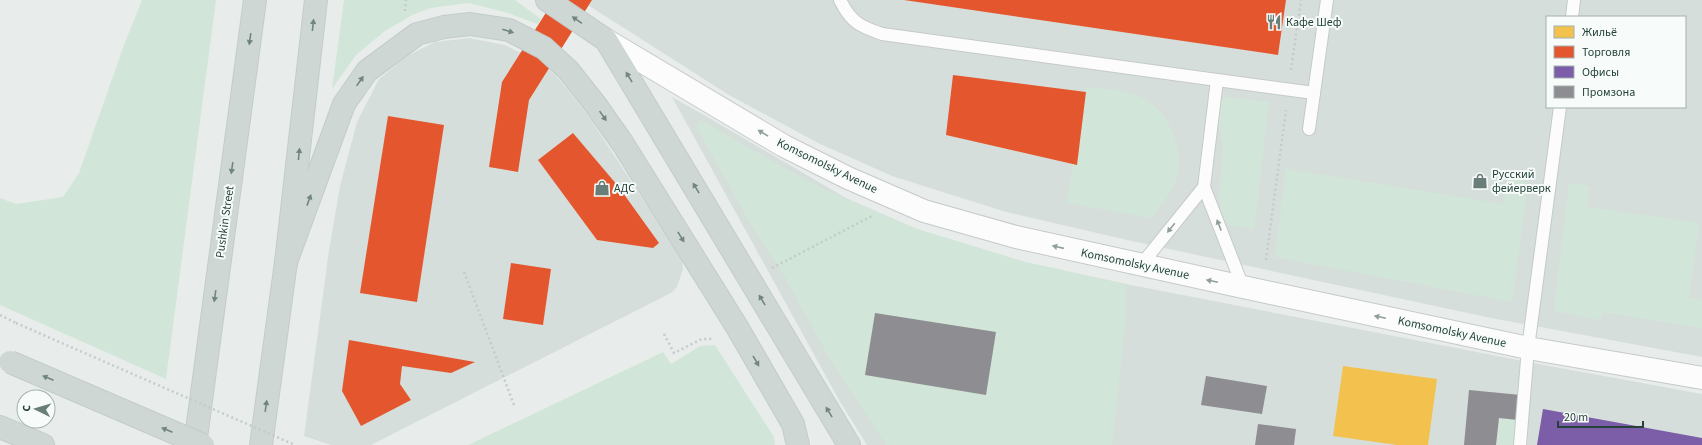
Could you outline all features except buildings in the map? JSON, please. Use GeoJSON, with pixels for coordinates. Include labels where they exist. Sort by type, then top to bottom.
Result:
{"type":"FeatureCollection","features":[{"type":"Feature","properties":{"kind":"main road","name":"Pushkin Street"},"geometry":{"type":"LineString","coordinates":[[196,445],[255,0]]}},
{"type":"Feature","properties":{"kind":"main road"},"geometry":{"type":"LineString","coordinates":[[261,445],[286,262],[316,0]]}},
{"type":"Feature","properties":{"kind":"main road"},"geometry":{"type":"LineString","coordinates":[[547,0],[606,40],[849,445]]}},
{"type":"Feature","properties":{"kind":"main road"},"geometry":{"type":"LineString","coordinates":[[286,262],[344,104],[367,71],[417,34],[444,27],[470,24],[509,30],[544,48],[568,70],[619,138],[734,322],[793,424],[798,445]]}},
{"type":"Feature","properties":{"kind":"main road"},"geometry":{"type":"LineString","coordinates":[[5,360],[203,445]]}},
{"type":"Feature","properties":{"kind":"main road"},"geometry":{"type":"LineString","coordinates":[[0,427],[43,445]]}},
{"type":"Feature","properties":{"kind":"street","name":"Komsomolsky Avenue"},"geometry":{"type":"LineString","coordinates":[[606,40],[784,146],[848,178],[924,211],[1016,237],[1243,287],[1528,348],[1702,378]]}},
{"type":"Feature","properties":{"kind":"lane"},"geometry":{"type":"LineString","coordinates":[[840,0],[846,13],[861,27],[882,34],[1314,93]]}},
{"type":"Feature","properties":{"kind":"lane"},"geometry":{"type":"LineString","coordinates":[[1309,129],[1327,0]]}},
{"type":"Feature","properties":{"kind":"lane"},"geometry":{"type":"LineString","coordinates":[[1572,16],[1574,0]]}},
{"type":"Feature","properties":{"kind":"lane"},"geometry":{"type":"LineString","coordinates":[[1217,80],[1204,187],[1243,287]]}},
{"type":"Feature","properties":{"kind":"lane"},"geometry":{"type":"LineString","coordinates":[[1520,445],[1528,348],[1560,108]]}},
{"type":"Feature","properties":{"kind":"lane"},"geometry":{"type":"LineString","coordinates":[[1141,265],[1204,187]]}},
{"type":"Feature","properties":{"kind":"path"},"geometry":{"type":"LineString","coordinates":[[1291,72],[1301,0]]}},
{"type":"Feature","properties":{"kind":"path"},"geometry":{"type":"LineString","coordinates":[[1266,260],[1286,109]]}},
{"type":"Feature","properties":{"kind":"path"},"geometry":{"type":"LineString","coordinates":[[750,280],[901,201]]}},
{"type":"Feature","properties":{"kind":"path"},"geometry":{"type":"LineString","coordinates":[[464,272],[514,405]]}},
{"type":"Feature","properties":{"kind":"path"},"geometry":{"type":"LineString","coordinates":[[0,315],[294,445]]}},
{"type":"Feature","properties":{"kind":"path"},"geometry":{"type":"LineString","coordinates":[[664,334],[674,353],[702,339],[711,338],[715,340]]}},
{"type":"Feature","properties":{"kind":"shaded area"},"geometry":{"type":"Polygon","coordinates":[[[580,0],[1702,0],[1702,357],[1491,318],[1127,240],[1006,212],[892,176],[818,143],[729,95],[580,0]]]}},
{"type":"Feature","properties":{"kind":"shaded area"},"geometry":{"type":"Polygon","coordinates":[[[469,38],[505,45],[543,64],[558,78],[587,114],[682,259],[683,269],[677,287],[671,293],[371,445],[331,445],[304,436],[329,250],[340,186],[357,122],[379,79],[407,56],[435,42],[469,38]]]}},
{"type":"Feature","properties":{"kind":"shaded area"},"geometry":{"type":"Polygon","coordinates":[[[672,97],[846,198],[917,229],[1025,262],[1126,284],[1702,394],[1702,445],[867,445],[839,400],[672,97]]]}},
{"type":"Feature","properties":{"kind":"green space"},"geometry":{"type":"Polygon","coordinates":[[[142,0],[216,0],[166,379],[0,305],[0,198],[16,204],[63,197],[79,173],[124,45],[142,0]]]}},
{"type":"Feature","properties":{"kind":"green space"},"geometry":{"type":"Polygon","coordinates":[[[344,0],[515,0],[541,19],[537,24],[508,13],[469,3],[431,8],[412,15],[385,31],[356,55],[332,89],[344,0]]]}},
{"type":"Feature","properties":{"kind":"green space"},"geometry":{"type":"Polygon","coordinates":[[[1085,87],[1109,89],[1133,94],[1146,100],[1157,108],[1166,119],[1177,146],[1179,161],[1173,188],[1152,218],[1067,203],[1085,87]]]}},
{"type":"Feature","properties":{"kind":"green space"},"geometry":{"type":"Polygon","coordinates":[[[1226,97],[1269,102],[1254,229],[1224,224],[1221,213],[1220,192],[1223,150],[1221,136],[1216,120],[1215,108],[1218,101],[1226,97]]]}},
{"type":"Feature","properties":{"kind":"green space"},"geometry":{"type":"Polygon","coordinates":[[[699,121],[708,124],[771,161],[823,189],[917,229],[1025,262],[1126,284],[1126,316],[1112,445],[886,445],[829,357],[782,272],[748,219],[697,128],[699,121]]]}},
{"type":"Feature","properties":{"kind":"green space"},"geometry":{"type":"Polygon","coordinates":[[[1286,169],[1504,204],[1508,174],[1515,174],[1525,181],[1526,195],[1512,302],[1275,257],[1286,169]]]}},
{"type":"Feature","properties":{"kind":"green space"},"geometry":{"type":"Polygon","coordinates":[[[1569,183],[1589,186],[1587,207],[1699,223],[1689,298],[1702,300],[1702,328],[1602,312],[1600,320],[1554,311],[1569,183]]]}},
{"type":"Feature","properties":{"kind":"green space"},"geometry":{"type":"Polygon","coordinates":[[[715,345],[774,437],[775,445],[468,445],[663,352],[671,364],[700,346],[715,345]]]}},
{"type":"Feature","properties":{"kind":"green space"},"geometry":{"type":"Polygon","coordinates":[[[1499,418],[1518,420],[1517,445],[1496,445],[1499,418]]]}},
{"type":"Feature","properties":{"kind":"place","name":"Кафе Шеф"},"geometry":{"type":"Point","coordinates":[1274,22]}},
{"type":"Feature","properties":{"kind":"place","name":"Русский фейерверк"},"geometry":{"type":"Point","coordinates":[1480,181]}},
{"type":"Feature","properties":{"kind":"place","name":"АДС"},"geometry":{"type":"Point","coordinates":[602,188]}}]}
